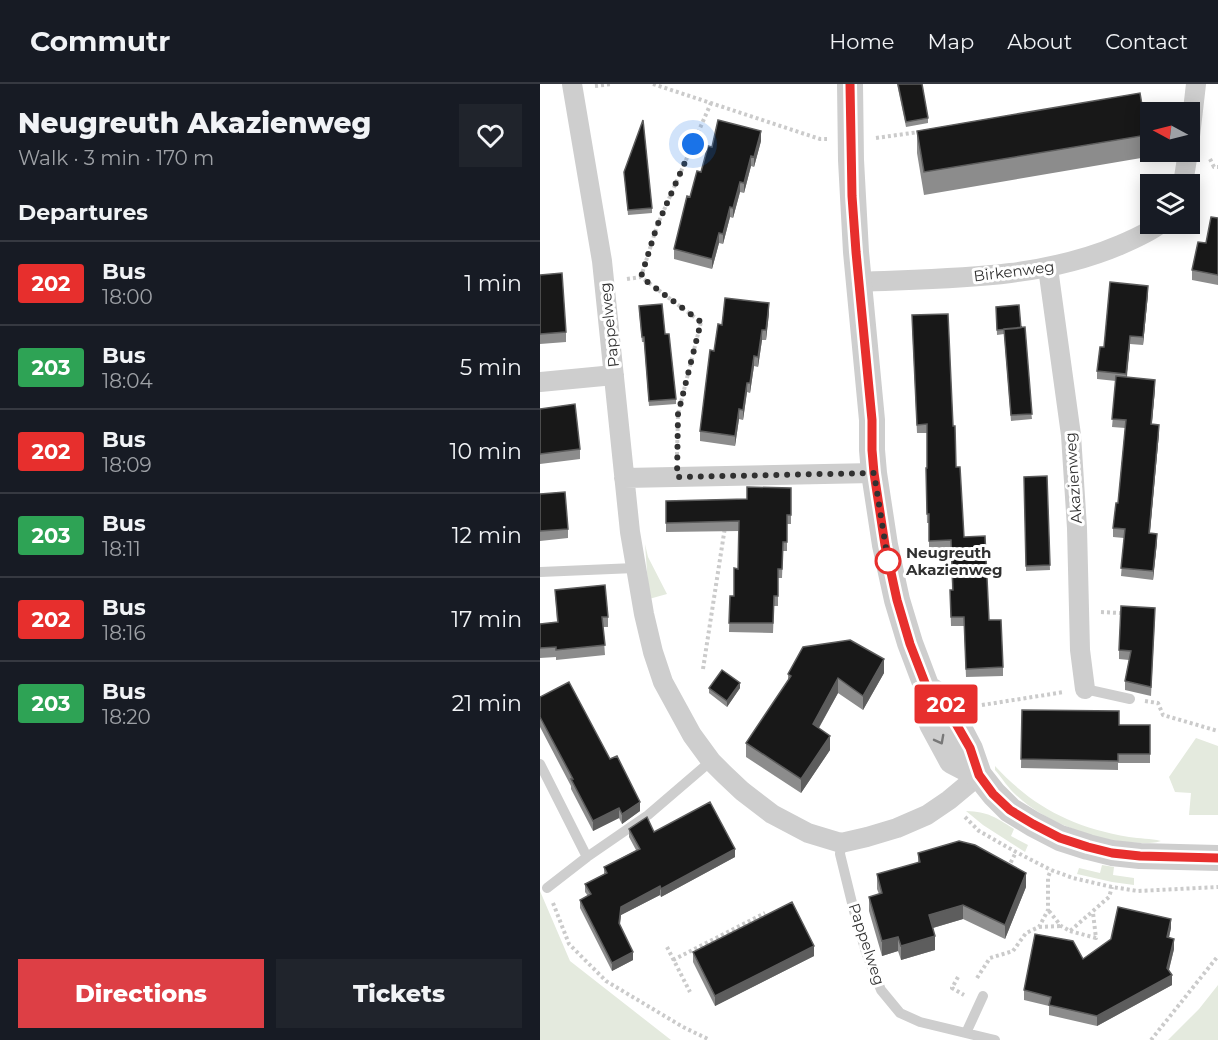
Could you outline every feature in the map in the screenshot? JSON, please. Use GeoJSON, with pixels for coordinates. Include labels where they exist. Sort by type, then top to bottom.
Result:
{"type":"FeatureCollection","features":[{"type":"Feature","properties":{"kind":"street","name":"Pappelweg"},"geometry":{"type":"LineString","coordinates":[[572,84],[603,261],[635,568],[653,652],[663,682],[692,735],[711,761],[742,791],[772,814],[808,833],[841,843]]}},
{"type":"Feature","properties":{"kind":"street"},"geometry":{"type":"LineString","coordinates":[[850,84],[851,170],[856,252],[872,420],[874,473],[885,545],[897,600],[910,644],[927,688],[926,706],[932,724],[952,761],[979,775],[993,794],[1010,810],[1060,838],[1112,853],[1218,858]]}},
{"type":"Feature","properties":{"kind":"street"},"geometry":{"type":"LineString","coordinates":[[1194,102],[1196,84]]}},
{"type":"Feature","properties":{"kind":"street","name":"Birkenweg"},"geometry":{"type":"LineString","coordinates":[[859,282],[987,276],[1048,268],[1102,253],[1142,234]]}},
{"type":"Feature","properties":{"kind":"street","name":"Akazienweg"},"geometry":{"type":"LineString","coordinates":[[1048,268],[1071,435],[1077,528],[1080,650],[1085,689]]}},
{"type":"Feature","properties":{"kind":"street"},"geometry":{"type":"LineString","coordinates":[[540,382],[614,375]]}},
{"type":"Feature","properties":{"kind":"street"},"geometry":{"type":"LineString","coordinates":[[624,478],[874,473]]}},
{"type":"Feature","properties":{"kind":"street"},"geometry":{"type":"LineString","coordinates":[[841,843],[897,828],[927,815],[950,800],[979,775]]}},
{"type":"Feature","properties":{"kind":"lane"},"geometry":{"type":"LineString","coordinates":[[540,572],[635,568]]}},
{"type":"Feature","properties":{"kind":"lane"},"geometry":{"type":"LineString","coordinates":[[1085,689],[1130,699]]}},
{"type":"Feature","properties":{"kind":"lane"},"geometry":{"type":"LineString","coordinates":[[547,888],[648,815],[711,761]]}},
{"type":"Feature","properties":{"kind":"lane"},"geometry":{"type":"LineString","coordinates":[[540,764],[587,857]]}},
{"type":"Feature","properties":{"kind":"lane","name":"Pappelweg"},"geometry":{"type":"LineString","coordinates":[[841,843],[840,854],[854,911],[866,952],[881,990],[900,1013],[920,1023],[995,1040]]}},
{"type":"Feature","properties":{"kind":"lane"},"geometry":{"type":"LineString","coordinates":[[966,1033],[983,996]]}},
{"type":"Feature","properties":{"kind":"path"},"geometry":{"type":"LineString","coordinates":[[653,84],[820,139],[833,139]]}},
{"type":"Feature","properties":{"kind":"path"},"geometry":{"type":"LineString","coordinates":[[677,477],[678,414],[701,322],[641,277],[657,226],[711,103]]}},
{"type":"Feature","properties":{"kind":"path"},"geometry":{"type":"LineString","coordinates":[[870,139],[921,131]]}},
{"type":"Feature","properties":{"kind":"path"},"geometry":{"type":"LineString","coordinates":[[1208,156],[1214,166],[1218,167]]}},
{"type":"Feature","properties":{"kind":"path"},"geometry":{"type":"LineString","coordinates":[[703,669],[726,521]]}},
{"type":"Feature","properties":{"kind":"path"},"geometry":{"type":"LineString","coordinates":[[980,705],[1085,689]]}},
{"type":"Feature","properties":{"kind":"path"},"geometry":{"type":"LineString","coordinates":[[1130,699],[1158,703],[1163,715],[1218,731]]}},
{"type":"Feature","properties":{"kind":"path"},"geometry":{"type":"LineString","coordinates":[[1004,875],[1016,852]]}},
{"type":"Feature","properties":{"kind":"path"},"geometry":{"type":"LineString","coordinates":[[1039,927],[1048,910],[1048,877],[1051,870]]}},
{"type":"Feature","properties":{"kind":"path"},"geometry":{"type":"LineString","coordinates":[[1070,932],[1109,897],[1112,887]]}},
{"type":"Feature","properties":{"kind":"path"},"geometry":{"type":"LineString","coordinates":[[547,888],[569,944],[606,981],[682,1027],[710,1040]]}},
{"type":"Feature","properties":{"kind":"path"},"geometry":{"type":"LineString","coordinates":[[1048,910],[1061,926],[1070,932],[1096,938],[1092,912]]}},
{"type":"Feature","properties":{"kind":"path"},"geometry":{"type":"LineString","coordinates":[[673,960],[765,913]]}},
{"type":"Feature","properties":{"kind":"path"},"geometry":{"type":"LineString","coordinates":[[975,981],[990,958],[1013,951],[1026,933],[1039,927],[1061,926]]}},
{"type":"Feature","properties":{"kind":"path"},"geometry":{"type":"LineString","coordinates":[[667,947],[690,992]]}},
{"type":"Feature","properties":{"kind":"path"},"geometry":{"type":"LineString","coordinates":[[1151,1040],[1218,956]]}},
{"type":"Feature","properties":{"kind":"path"},"geometry":{"type":"LineString","coordinates":[[958,977],[952,988],[965,996],[970,988]]}},
{"type":"Feature","properties":{"kind":"shaded area"},"geometry":{"type":"Polygon","coordinates":[[[645,544],[648,557],[667,594],[649,599],[645,544]]]}},
{"type":"Feature","properties":{"kind":"shaded area"},"geometry":{"type":"Polygon","coordinates":[[[1196,738],[1218,746],[1218,815],[1189,815],[1191,793],[1175,792],[1169,777],[1196,738]]]}},
{"type":"Feature","properties":{"kind":"shaded area"},"geometry":{"type":"Polygon","coordinates":[[[995,766],[1025,793],[1056,814],[1109,833],[1161,841],[1143,843],[1110,840],[1059,823],[1043,815],[1016,795],[995,770],[995,766]]]}},
{"type":"Feature","properties":{"kind":"shaded area"},"geometry":{"type":"Polygon","coordinates":[[[966,811],[992,816],[1014,829],[1011,836],[1028,845],[1025,852],[983,825],[966,811]]]}},
{"type":"Feature","properties":{"kind":"shaded area"},"geometry":{"type":"Polygon","coordinates":[[[1102,865],[1114,867],[1113,875],[1134,878],[1134,885],[1077,874],[1079,868],[1100,873],[1102,865]]]}},
{"type":"Feature","properties":{"kind":"shaded area"},"geometry":{"type":"Polygon","coordinates":[[[540,891],[570,961],[671,1040],[540,1040],[540,891]]]}},
{"type":"Feature","properties":{"kind":"shaded area"},"geometry":{"type":"Polygon","coordinates":[[[1218,985],[1218,1040],[1168,1040],[1199,1009],[1218,985]]]}},
{"type":"Feature","properties":{"kind":"building"},"geometry":{"type":"Polygon","coordinates":[[[898,84],[922,84],[928,118],[906,122],[898,84]]]}},
{"type":"Feature","properties":{"kind":"building"},"geometry":{"type":"Polygon","coordinates":[[[1140,93],[1142,102],[1140,136],[924,172],[917,131],[1140,93]]]}},
{"type":"Feature","properties":{"kind":"building"},"geometry":{"type":"Polygon","coordinates":[[[643,120],[652,208],[628,210],[624,172],[643,120]]]}},
{"type":"Feature","properties":{"kind":"building"},"geometry":{"type":"Polygon","coordinates":[[[718,120],[761,131],[744,183],[740,182],[733,208],[730,207],[723,234],[719,233],[712,259],[674,249],[687,196],[690,197],[697,171],[701,172],[708,146],[712,147],[718,120]]]}},
{"type":"Feature","properties":{"kind":"building"},"geometry":{"type":"Polygon","coordinates":[[[1211,217],[1218,218],[1218,275],[1192,270],[1198,242],[1206,243],[1211,217]]]}},
{"type":"Feature","properties":{"kind":"building"},"geometry":{"type":"Polygon","coordinates":[[[562,273],[566,332],[540,334],[540,275],[562,273]]]}},
{"type":"Feature","properties":{"kind":"building"},"geometry":{"type":"Polygon","coordinates":[[[1110,282],[1148,286],[1143,337],[1130,336],[1126,374],[1097,371],[1100,347],[1104,347],[1110,282]]]}},
{"type":"Feature","properties":{"kind":"building"},"geometry":{"type":"Polygon","coordinates":[[[725,298],[769,303],[766,330],[762,330],[758,357],[754,356],[743,410],[739,409],[735,436],[700,431],[710,350],[714,351],[718,324],[722,325],[725,298]]]}},
{"type":"Feature","properties":{"kind":"building"},"geometry":{"type":"Polygon","coordinates":[[[662,304],[665,334],[669,334],[676,399],[649,401],[639,306],[662,304]]]}},
{"type":"Feature","properties":{"kind":"building"},"geometry":{"type":"Polygon","coordinates":[[[1019,305],[1021,328],[997,330],[996,307],[1019,305]]]}},
{"type":"Feature","properties":{"kind":"building"},"geometry":{"type":"Polygon","coordinates":[[[948,314],[953,426],[955,426],[956,467],[960,467],[964,537],[985,536],[989,620],[1001,620],[1003,667],[966,669],[964,617],[951,617],[950,590],[953,590],[951,540],[929,541],[927,424],[917,425],[912,315],[948,314]]]}},
{"type":"Feature","properties":{"kind":"building"},"geometry":{"type":"Polygon","coordinates":[[[1025,327],[1032,414],[1011,415],[1004,329],[1025,327]]]}},
{"type":"Feature","properties":{"kind":"building"},"geometry":{"type":"Polygon","coordinates":[[[1116,376],[1155,380],[1151,424],[1159,425],[1149,533],[1157,534],[1153,571],[1121,568],[1125,529],[1113,528],[1116,503],[1118,503],[1126,420],[1112,419],[1116,376]]]}},
{"type":"Feature","properties":{"kind":"building"},"geometry":{"type":"Polygon","coordinates":[[[575,404],[580,449],[540,454],[540,409],[575,404]]]}},
{"type":"Feature","properties":{"kind":"building"},"geometry":{"type":"Polygon","coordinates":[[[1047,476],[1050,565],[1026,566],[1024,477],[1047,476]]]}},
{"type":"Feature","properties":{"kind":"building"},"geometry":{"type":"Polygon","coordinates":[[[747,487],[791,488],[791,515],[787,515],[787,542],[783,542],[782,569],[778,569],[778,596],[774,596],[773,623],[729,623],[730,596],[734,596],[734,568],[738,569],[739,521],[666,523],[666,501],[747,499],[747,487]]]}},
{"type":"Feature","properties":{"kind":"building"},"geometry":{"type":"Polygon","coordinates":[[[565,492],[568,529],[540,531],[540,494],[565,492]]]}},
{"type":"Feature","properties":{"kind":"building"},"geometry":{"type":"Polygon","coordinates":[[[605,585],[608,617],[602,617],[605,645],[556,650],[556,647],[540,648],[540,624],[558,622],[555,590],[605,585]]]}},
{"type":"Feature","properties":{"kind":"building"},"geometry":{"type":"Polygon","coordinates":[[[1121,606],[1155,608],[1151,687],[1125,681],[1131,651],[1119,650],[1121,606]]]}},
{"type":"Feature","properties":{"kind":"building"},"geometry":{"type":"Polygon","coordinates":[[[850,640],[884,659],[863,696],[838,678],[813,724],[830,736],[801,779],[746,743],[791,676],[788,674],[803,647],[850,640]]]}},
{"type":"Feature","properties":{"kind":"building"},"geometry":{"type":"Polygon","coordinates":[[[722,670],[740,683],[727,701],[709,688],[722,670]]]}},
{"type":"Feature","properties":{"kind":"building"},"geometry":{"type":"Polygon","coordinates":[[[569,682],[610,759],[617,756],[640,802],[622,814],[619,808],[593,821],[540,717],[540,697],[569,682]]]}},
{"type":"Feature","properties":{"kind":"building"},"geometry":{"type":"Polygon","coordinates":[[[1022,710],[1119,711],[1119,725],[1150,725],[1150,754],[1118,754],[1118,761],[1021,759],[1022,710]]]}},
{"type":"Feature","properties":{"kind":"building"},"geometry":{"type":"Polygon","coordinates":[[[710,802],[735,849],[661,889],[660,886],[621,907],[619,923],[633,952],[612,963],[580,900],[591,894],[585,884],[607,873],[604,867],[640,849],[629,829],[647,817],[654,832],[710,802]]]}},
{"type":"Feature","properties":{"kind":"building"},"geometry":{"type":"Polygon","coordinates":[[[959,841],[975,845],[1026,873],[1005,925],[963,905],[929,915],[935,936],[901,946],[898,937],[882,941],[869,897],[882,893],[877,874],[920,862],[918,853],[959,841]]]}},
{"type":"Feature","properties":{"kind":"building"},"geometry":{"type":"Polygon","coordinates":[[[792,902],[814,946],[715,996],[693,952],[792,902]]]}},
{"type":"Feature","properties":{"kind":"building"},"geometry":{"type":"Polygon","coordinates":[[[1118,907],[1171,919],[1167,937],[1174,939],[1167,968],[1172,975],[1097,1016],[1049,1005],[1051,997],[1024,990],[1035,934],[1073,941],[1083,959],[1111,939],[1118,907]]]}},
{"type":"Feature","properties":{"kind":"bus line","name":"202"},"geometry":{"type":"LineString","coordinates":[[850,84],[852,196],[872,420],[874,473],[885,545],[897,600],[910,644],[927,688],[944,699],[970,748],[979,775],[993,794],[1010,810],[1033,824],[1060,838],[1112,853],[1218,858]]}},
{"type":"Feature","properties":{"kind":"place","name":"Neugreuth Akazienweg"},"geometry":{"type":"Point","coordinates":[888,561]}},
{"type":"Feature","properties":{"kind":"route"},"geometry":{"type":"LineString","coordinates":[[693,144],[657,226],[641,277],[701,322],[678,414],[677,477],[874,473],[888,561]]}}]}
